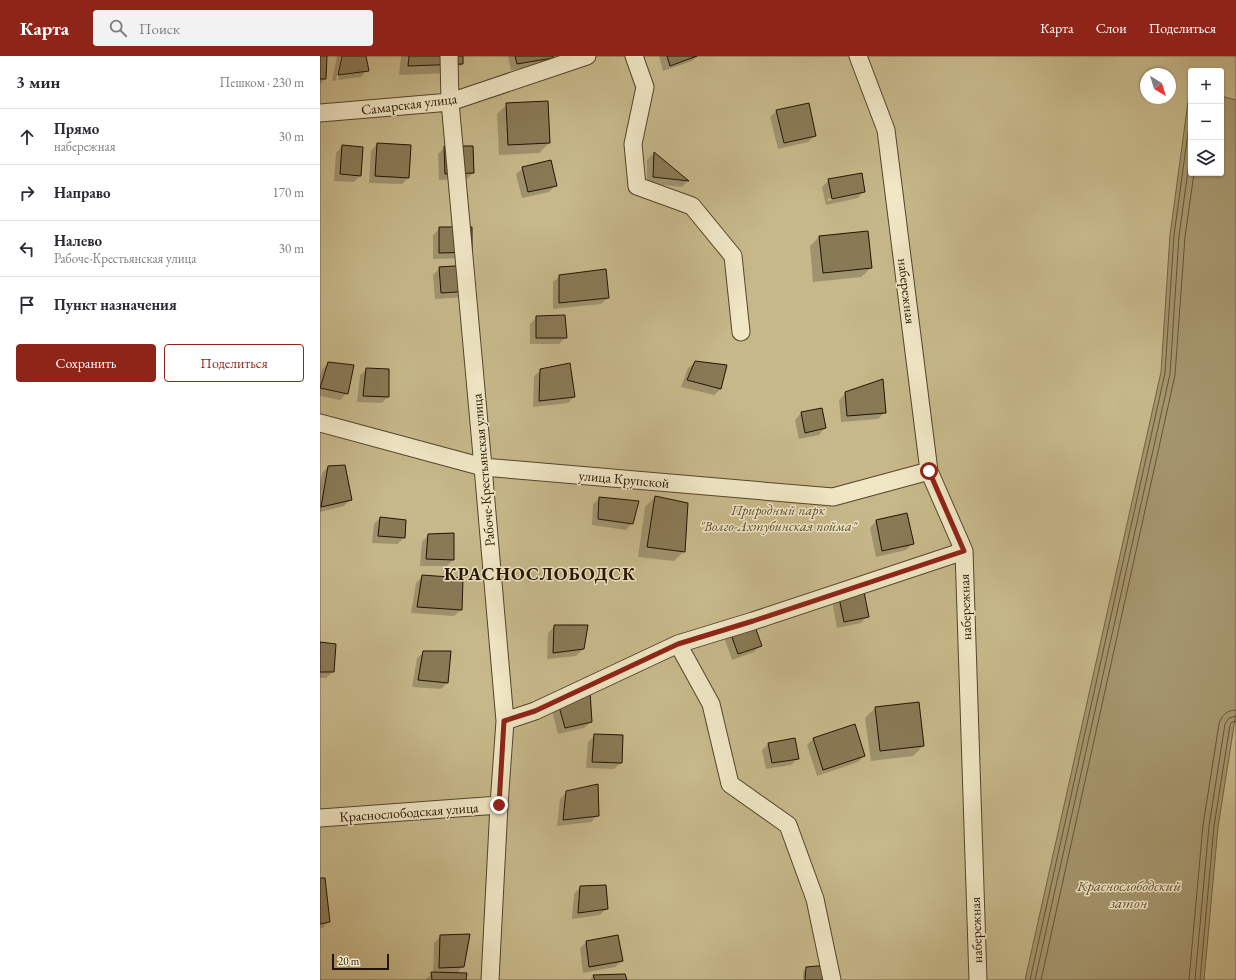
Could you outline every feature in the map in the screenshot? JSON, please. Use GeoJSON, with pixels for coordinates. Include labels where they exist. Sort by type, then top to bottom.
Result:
{"type":"FeatureCollection","features":[{"type":"Feature","properties":{"kind":"street","name":"Рабоче-Крестьянская улица"},"geometry":{"type":"LineString","coordinates":[[449,56],[450,102],[504,721],[490,980]]}},
{"type":"Feature","properties":{"kind":"street","name":"Самарская улица"},"geometry":{"type":"LineString","coordinates":[[320,113],[450,102],[587,56]]}},
{"type":"Feature","properties":{"kind":"street"},"geometry":{"type":"LineString","coordinates":[[634,56],[645,87],[633,144],[638,186],[692,206],[733,256],[741,332]]}},
{"type":"Feature","properties":{"kind":"street","name":"набережная"},"geometry":{"type":"LineString","coordinates":[[858,56],[886,130],[929,471],[964,551],[978,980]]}},
{"type":"Feature","properties":{"kind":"street","name":"улица Крупской"},"geometry":{"type":"LineString","coordinates":[[320,423],[483,468],[833,497],[929,471]]}},
{"type":"Feature","properties":{"kind":"street"},"geometry":{"type":"LineString","coordinates":[[504,721],[535,711],[678,644],[753,621],[964,551]]}},
{"type":"Feature","properties":{"kind":"street"},"geometry":{"type":"LineString","coordinates":[[678,644],[711,704],[730,784],[788,825],[815,899],[832,980]]}},
{"type":"Feature","properties":{"kind":"street","name":"Краснослободская улица"},"geometry":{"type":"LineString","coordinates":[[320,818],[499,805]]}},
{"type":"Feature","properties":{"kind":"green space","name":"Природный парк \"Волго-Ахтубинская пойма\""},"geometry":{"type":"Polygon","coordinates":[[[320,56],[1236,56],[1236,980],[320,980],[320,56]]]}},
{"type":"Feature","properties":{"kind":"water","name":"Краснослободский затон"},"geometry":{"type":"Polygon","coordinates":[[[1224,97],[1236,100],[1236,713],[1218,827],[1204,980],[1025,980],[1161,372],[1170,235],[1188,102],[1188,176],[1224,176],[1224,97]]]}},
{"type":"Feature","properties":{"kind":"building"},"geometry":{"type":"Polygon","coordinates":[[[320,56],[327,56],[326,79],[320,79],[320,56]]]}},
{"type":"Feature","properties":{"kind":"building"},"geometry":{"type":"Polygon","coordinates":[[[342,56],[366,56],[369,71],[338,75],[342,56]]]}},
{"type":"Feature","properties":{"kind":"building"},"geometry":{"type":"Polygon","coordinates":[[[409,56],[463,56],[463,64],[408,66],[409,56]]]}},
{"type":"Feature","properties":{"kind":"building"},"geometry":{"type":"Polygon","coordinates":[[[515,56],[553,56],[553,58],[517,64],[515,56]]]}},
{"type":"Feature","properties":{"kind":"building"},"geometry":{"type":"Polygon","coordinates":[[[667,56],[697,56],[670,66],[667,56]]]}},
{"type":"Feature","properties":{"kind":"building"},"geometry":{"type":"Polygon","coordinates":[[[548,101],[550,143],[508,145],[506,103],[548,101]]]}},
{"type":"Feature","properties":{"kind":"building"},"geometry":{"type":"Polygon","coordinates":[[[809,103],[816,136],[784,143],[776,110],[809,103]]]}},
{"type":"Feature","properties":{"kind":"building"},"geometry":{"type":"Polygon","coordinates":[[[377,143],[411,145],[409,178],[375,176],[377,143]]]}},
{"type":"Feature","properties":{"kind":"building"},"geometry":{"type":"Polygon","coordinates":[[[342,145],[363,147],[361,176],[340,174],[342,145]]]}},
{"type":"Feature","properties":{"kind":"building"},"geometry":{"type":"Polygon","coordinates":[[[444,146],[473,146],[474,173],[445,174],[444,146]]]}},
{"type":"Feature","properties":{"kind":"building"},"geometry":{"type":"Polygon","coordinates":[[[654,152],[689,181],[653,177],[654,152]]]}},
{"type":"Feature","properties":{"kind":"building"},"geometry":{"type":"Polygon","coordinates":[[[551,160],[557,186],[528,192],[522,167],[551,160]]]}},
{"type":"Feature","properties":{"kind":"building"},"geometry":{"type":"Polygon","coordinates":[[[862,173],[865,192],[832,199],[828,179],[862,173]]]}},
{"type":"Feature","properties":{"kind":"building"},"geometry":{"type":"Polygon","coordinates":[[[439,227],[472,227],[472,252],[439,253],[439,227]]]}},
{"type":"Feature","properties":{"kind":"building"},"geometry":{"type":"Polygon","coordinates":[[[868,231],[872,268],[823,273],[819,236],[868,231]]]}},
{"type":"Feature","properties":{"kind":"building"},"geometry":{"type":"Polygon","coordinates":[[[470,265],[472,291],[441,293],[439,267],[470,265]]]}},
{"type":"Feature","properties":{"kind":"building"},"geometry":{"type":"Polygon","coordinates":[[[606,269],[609,298],[559,303],[559,275],[606,269]]]}},
{"type":"Feature","properties":{"kind":"building"},"geometry":{"type":"Polygon","coordinates":[[[565,315],[567,338],[536,338],[536,316],[565,315]]]}},
{"type":"Feature","properties":{"kind":"building"},"geometry":{"type":"Polygon","coordinates":[[[695,361],[727,365],[721,389],[687,380],[695,361]]]}},
{"type":"Feature","properties":{"kind":"building"},"geometry":{"type":"Polygon","coordinates":[[[328,362],[354,365],[348,394],[320,388],[328,362]]]}},
{"type":"Feature","properties":{"kind":"building"},"geometry":{"type":"Polygon","coordinates":[[[570,363],[575,397],[539,401],[540,369],[570,363]]]}},
{"type":"Feature","properties":{"kind":"building"},"geometry":{"type":"Polygon","coordinates":[[[366,368],[389,369],[389,397],[363,396],[366,368]]]}},
{"type":"Feature","properties":{"kind":"building"},"geometry":{"type":"Polygon","coordinates":[[[883,379],[886,413],[847,416],[845,392],[883,379]]]}},
{"type":"Feature","properties":{"kind":"building"},"geometry":{"type":"Polygon","coordinates":[[[822,408],[826,428],[805,433],[801,412],[822,408]]]}},
{"type":"Feature","properties":{"kind":"building"},"geometry":{"type":"Polygon","coordinates":[[[345,465],[352,500],[321,507],[328,466],[345,465]]]}},
{"type":"Feature","properties":{"kind":"building"},"geometry":{"type":"Polygon","coordinates":[[[655,496],[688,503],[685,552],[647,547],[655,496]]]}},
{"type":"Feature","properties":{"kind":"building"},"geometry":{"type":"Polygon","coordinates":[[[599,497],[639,501],[633,524],[598,519],[599,497]]]}},
{"type":"Feature","properties":{"kind":"building"},"geometry":{"type":"Polygon","coordinates":[[[907,513],[914,544],[882,551],[876,520],[907,513]]]}},
{"type":"Feature","properties":{"kind":"building"},"geometry":{"type":"Polygon","coordinates":[[[380,517],[406,520],[405,538],[378,536],[380,517]]]}},
{"type":"Feature","properties":{"kind":"building"},"geometry":{"type":"Polygon","coordinates":[[[454,533],[454,560],[426,559],[428,534],[454,533]]]}},
{"type":"Feature","properties":{"kind":"building"},"geometry":{"type":"Polygon","coordinates":[[[422,575],[463,578],[462,610],[417,607],[422,575]]]}},
{"type":"Feature","properties":{"kind":"building"},"geometry":{"type":"Polygon","coordinates":[[[863,587],[869,617],[844,622],[838,593],[863,587]]]}},
{"type":"Feature","properties":{"kind":"building"},"geometry":{"type":"Polygon","coordinates":[[[753,621],[762,646],[738,654],[729,629],[753,621]]]}},
{"type":"Feature","properties":{"kind":"building"},"geometry":{"type":"Polygon","coordinates":[[[554,625],[588,625],[584,649],[553,653],[554,625]]]}},
{"type":"Feature","properties":{"kind":"building"},"geometry":{"type":"Polygon","coordinates":[[[320,642],[336,644],[334,672],[320,672],[320,642]]]}},
{"type":"Feature","properties":{"kind":"building"},"geometry":{"type":"Polygon","coordinates":[[[423,651],[451,651],[448,683],[418,680],[423,651]]]}},
{"type":"Feature","properties":{"kind":"building"},"geometry":{"type":"Polygon","coordinates":[[[590,692],[592,722],[565,728],[558,703],[590,692]]]}},
{"type":"Feature","properties":{"kind":"building"},"geometry":{"type":"Polygon","coordinates":[[[919,702],[924,746],[880,751],[875,707],[919,702]]]}},
{"type":"Feature","properties":{"kind":"building"},"geometry":{"type":"Polygon","coordinates":[[[855,724],[865,756],[823,770],[813,738],[855,724]]]}},
{"type":"Feature","properties":{"kind":"building"},"geometry":{"type":"Polygon","coordinates":[[[594,734],[623,735],[622,763],[592,762],[594,734]]]}},
{"type":"Feature","properties":{"kind":"building"},"geometry":{"type":"Polygon","coordinates":[[[795,738],[799,759],[772,763],[768,743],[795,738]]]}},
{"type":"Feature","properties":{"kind":"building"},"geometry":{"type":"Polygon","coordinates":[[[598,784],[599,816],[563,820],[566,791],[598,784]]]}},
{"type":"Feature","properties":{"kind":"building"},"geometry":{"type":"Polygon","coordinates":[[[320,878],[325,878],[330,922],[320,924],[320,878]]]}},
{"type":"Feature","properties":{"kind":"building"},"geometry":{"type":"Polygon","coordinates":[[[606,885],[608,909],[578,913],[580,886],[606,885]]]}},
{"type":"Feature","properties":{"kind":"building"},"geometry":{"type":"Polygon","coordinates":[[[470,934],[464,967],[439,968],[440,935],[470,934]]]}},
{"type":"Feature","properties":{"kind":"building"},"geometry":{"type":"Polygon","coordinates":[[[618,935],[623,961],[589,967],[586,941],[618,935]]]}},
{"type":"Feature","properties":{"kind":"building"},"geometry":{"type":"Polygon","coordinates":[[[829,965],[828,980],[805,980],[806,967],[829,965]]]}},
{"type":"Feature","properties":{"kind":"building"},"geometry":{"type":"Polygon","coordinates":[[[431,972],[467,973],[466,980],[432,980],[431,972]]]}},
{"type":"Feature","properties":{"kind":"building"},"geometry":{"type":"Polygon","coordinates":[[[625,974],[627,980],[595,980],[593,975],[625,974]]]}},
{"type":"Feature","properties":{"kind":"district","name":"КРАСНОСЛОБОДСК"},"geometry":{"type":"Point","coordinates":[540,574]}},
{"type":"Feature","properties":{"kind":"route"},"geometry":{"type":"LineString","coordinates":[[499,805],[504,721],[535,711],[678,644],[753,621],[964,551],[929,471]]}}]}
